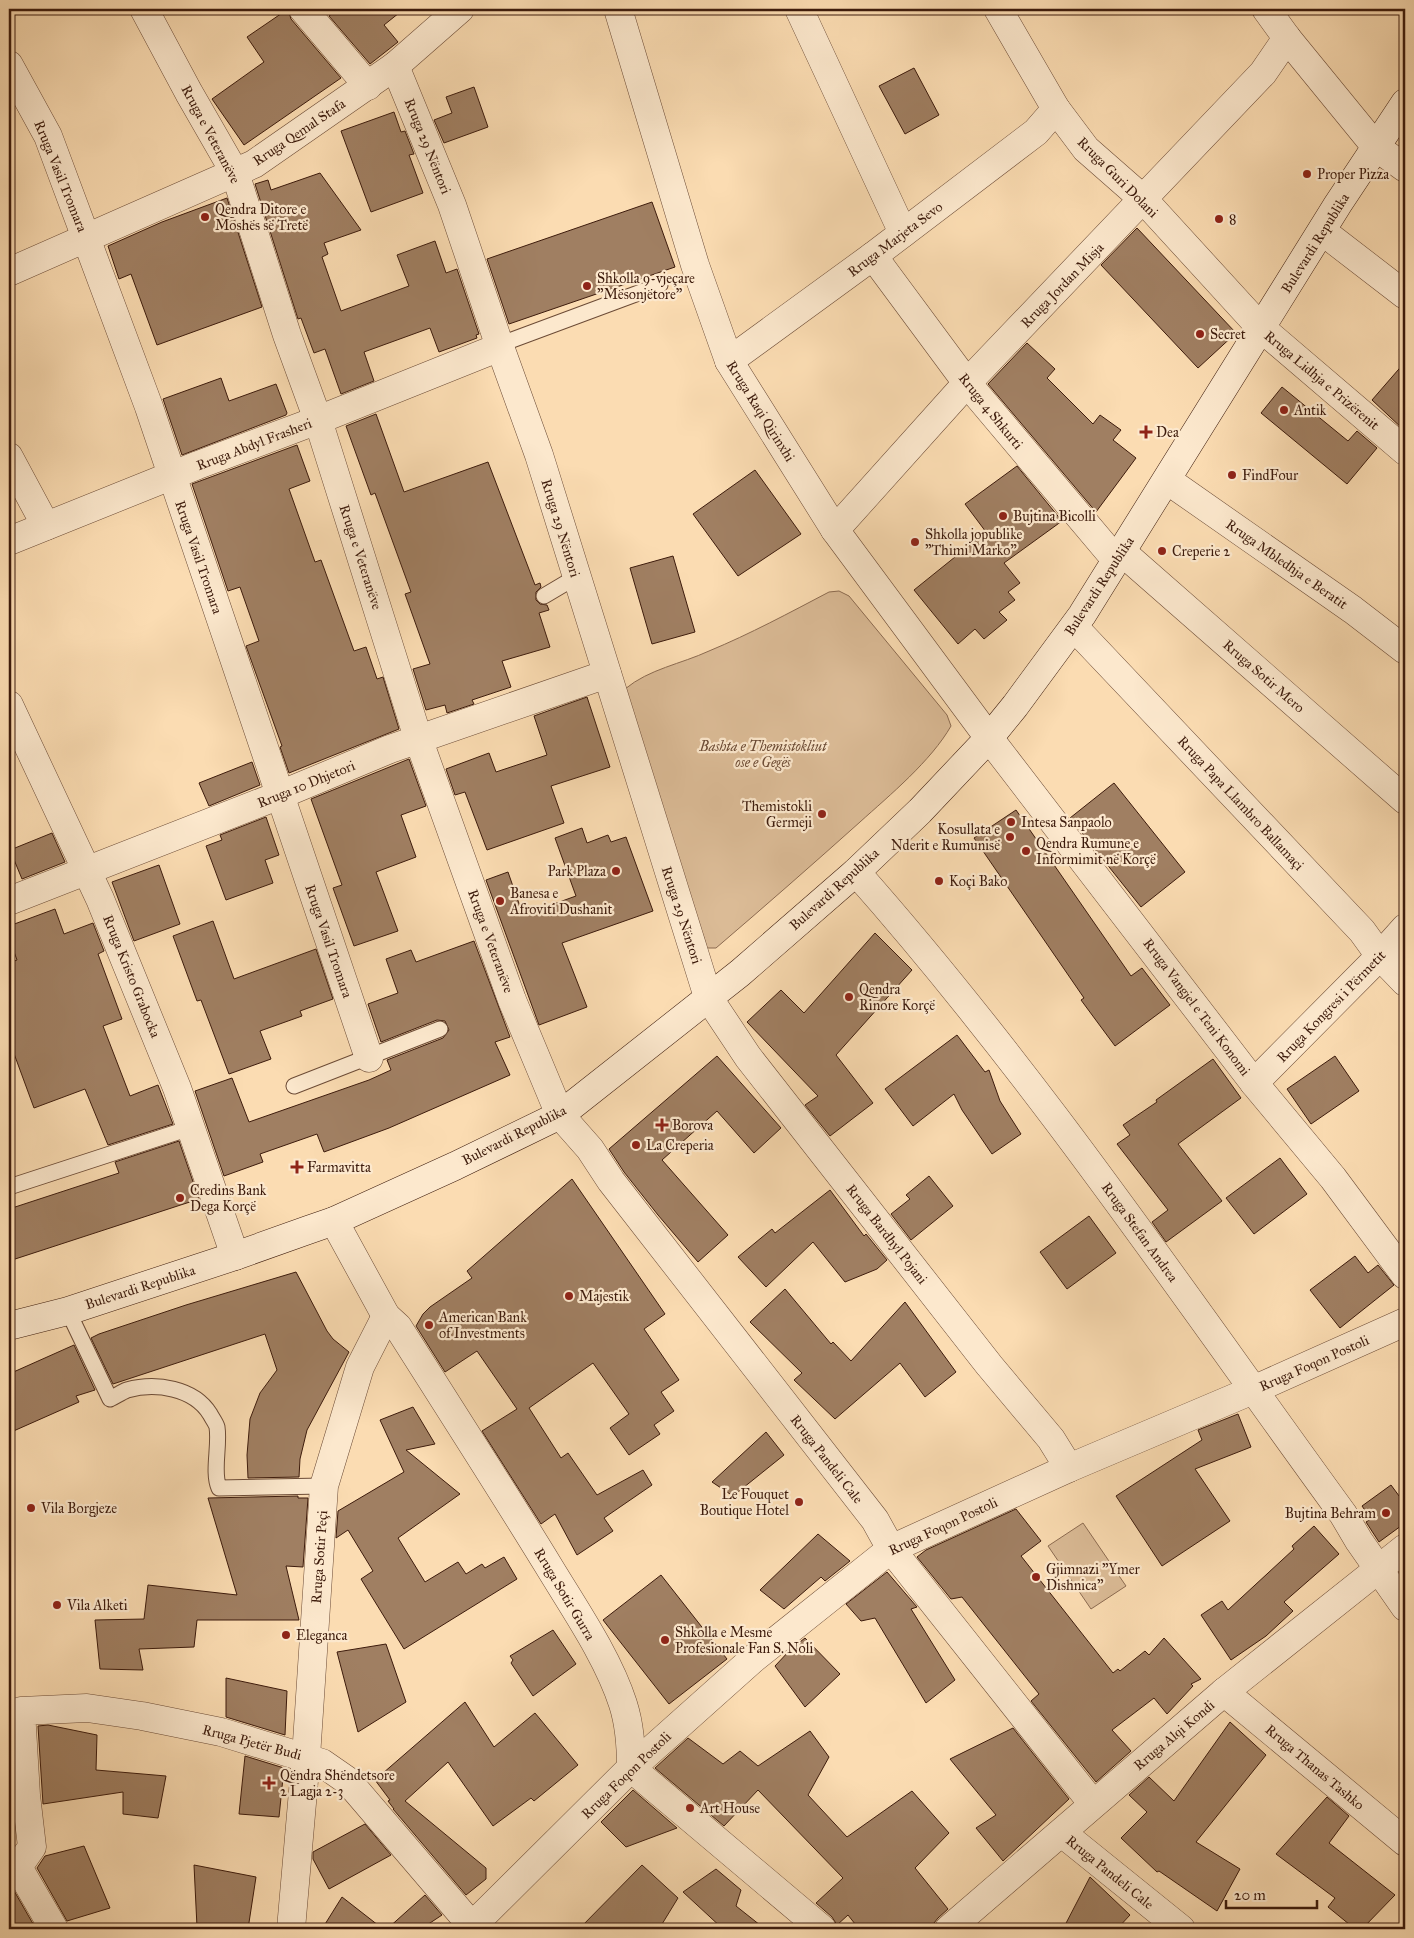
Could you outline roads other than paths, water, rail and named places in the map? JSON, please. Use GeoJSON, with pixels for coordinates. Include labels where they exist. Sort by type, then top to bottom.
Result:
{"type":"FeatureCollection","features":[{"type":"Feature","properties":{"kind":"street","name":"Rruga e Veteranëve"},"geometry":{"type":"LineString","coordinates":[[144,9],[234,173],[287,335],[318,420],[418,738],[512,1000],[560,1115]]}},
{"type":"Feature","properties":{"kind":"street"},"geometry":{"type":"LineString","coordinates":[[304,9],[368,86]]}},
{"type":"Feature","properties":{"kind":"street","name":"Rruga Qemal Stafa"},"geometry":{"type":"LineString","coordinates":[[9,272],[254,164],[395,66],[460,9]]}},
{"type":"Feature","properties":{"kind":"street","name":"Rruga Raqi Qirinxhi"},"geometry":{"type":"LineString","coordinates":[[618,9],[695,266],[729,362],[835,530],[989,738]]}},
{"type":"Feature","properties":{"kind":"street"},"geometry":{"type":"LineString","coordinates":[[799,9],[903,233]]}},
{"type":"Feature","properties":{"kind":"street","name":"Rruga Guri Dolani"},"geometry":{"type":"LineString","coordinates":[[998,9],[1056,109],[1086,149],[1144,199],[1262,328]]}},
{"type":"Feature","properties":{"kind":"street"},"geometry":{"type":"LineString","coordinates":[[1266,9],[1287,38],[1376,147],[1405,168]]}},
{"type":"Feature","properties":{"kind":"street","name":"Rruga Jordan Misja"},"geometry":{"type":"LineString","coordinates":[[835,530],[967,383],[1263,72],[1287,38]]}},
{"type":"Feature","properties":{"kind":"street","name":"Rruga Vasil Tromara"},"geometry":{"type":"LineString","coordinates":[[9,65],[48,136],[149,406],[370,1058]]}},
{"type":"Feature","properties":{"kind":"street","name":"Rruga 29 Nëntori"},"geometry":{"type":"LineString","coordinates":[[395,66],[452,205],[539,455],[708,997]]}},
{"type":"Feature","properties":{"kind":"street","name":"Bulevardi Republika"},"geometry":{"type":"LineString","coordinates":[[9,1326],[68,1311],[334,1221],[455,1166],[560,1115],[708,997],[740,974],[856,872],[924,807],[989,738],[1016,706],[1074,627],[1322,231],[1405,103]]}},
{"type":"Feature","properties":{"kind":"street","name":"Rruga Marjeta Sevo"},"geometry":{"type":"LineString","coordinates":[[729,362],[873,256],[1036,132],[1056,109]]}},
{"type":"Feature","properties":{"kind":"street"},"geometry":{"type":"LineString","coordinates":[[1322,231],[1405,295]]}},
{"type":"Feature","properties":{"kind":"street","name":"Rruga 4 Shkurti"},"geometry":{"type":"LineString","coordinates":[[873,256],[967,383],[1119,556]]}},
{"type":"Feature","properties":{"kind":"street","name":"Rruga Lidhja e Prizërenit"},"geometry":{"type":"LineString","coordinates":[[1262,328],[1405,451]]}},
{"type":"Feature","properties":{"kind":"street","name":"Rruga Abdyl Frasheri"},"geometry":{"type":"LineString","coordinates":[[9,541],[172,475],[318,420],[500,346]]}},
{"type":"Feature","properties":{"kind":"street"},"geometry":{"type":"LineString","coordinates":[[9,457],[46,526]]}},
{"type":"Feature","properties":{"kind":"street","name":"Rruga Mbledhja e Beratit"},"geometry":{"type":"LineString","coordinates":[[1167,480],[1353,610],[1405,650]]}},
{"type":"Feature","properties":{"kind":"street","name":"Rruga Sotir Mero"},"geometry":{"type":"LineString","coordinates":[[1119,556],[1405,800]]}},
{"type":"Feature","properties":{"kind":"street","name":"Rruga Papa Llambro Ballamaçi"},"geometry":{"type":"LineString","coordinates":[[1074,627],[1362,931],[1380,956],[1405,982]]}},
{"type":"Feature","properties":{"kind":"street","name":"Rruga 10 Dhjetori"},"geometry":{"type":"LineString","coordinates":[[9,901],[280,795],[418,738],[606,674]]}},
{"type":"Feature","properties":{"kind":"street","name":"Rruga Kristo Grabocka"},"geometry":{"type":"LineString","coordinates":[[9,704],[100,898],[177,1088],[235,1256]]}},
{"type":"Feature","properties":{"kind":"street","name":"Rruga Vangjel e Teni Konomi"},"geometry":{"type":"LineString","coordinates":[[989,738],[1254,1083],[1333,1178],[1405,1274]]}},
{"type":"Feature","properties":{"kind":"street","name":"Rruga Stefan Andrea"},"geometry":{"type":"LineString","coordinates":[[856,872],[1003,1049],[1124,1210],[1343,1514],[1359,1541],[1405,1607]]}},
{"type":"Feature","properties":{"kind":"street","name":"Rruga Kongresi i Përmetit"},"geometry":{"type":"LineString","coordinates":[[1254,1083],[1380,956],[1405,928]]}},
{"type":"Feature","properties":{"kind":"street","name":"Rruga Bardhyl Pojani"},"geometry":{"type":"LineString","coordinates":[[708,997],[748,1057],[989,1365],[1051,1439],[1069,1468]]}},
{"type":"Feature","properties":{"kind":"street","name":"Rruga Pandeli Cale"},"geometry":{"type":"LineString","coordinates":[[560,1115],[590,1149],[611,1181],[875,1520],[891,1549],[1093,1804]]}},
{"type":"Feature","properties":{"kind":"street","name":"Rruga Sotir Gurra"},"geometry":{"type":"LineString","coordinates":[[334,1221],[386,1316],[398,1327],[489,1469],[585,1626],[614,1681],[623,1704],[631,1731],[631,1768]]}},
{"type":"Feature","properties":{"kind":"street","name":"Rruga Sotir Peçi"},"geometry":{"type":"LineString","coordinates":[[291,1929],[306,1757],[324,1486],[360,1367],[386,1316]]}},
{"type":"Feature","properties":{"kind":"street","name":"Rruga Foqon Postoli"},"geometry":{"type":"LineString","coordinates":[[470,1928],[631,1768],[753,1659],[891,1549],[1069,1468],[1253,1390],[1405,1322]]}},
{"type":"Feature","properties":{"kind":"street","name":"Rruga Alqi Kondi"},"geometry":{"type":"LineString","coordinates":[[949,1929],[1224,1692],[1405,1548]]}},
{"type":"Feature","properties":{"kind":"street","name":"Rruga Thanas Tashko"},"geometry":{"type":"LineString","coordinates":[[1224,1692],[1402,1832]]}},
{"type":"Feature","properties":{"kind":"street","name":"Rruga Pjetër Budi"},"geometry":{"type":"LineString","coordinates":[[54,1929],[18,1866],[32,1847],[20,1711],[87,1708],[221,1732],[322,1763],[348,1781],[470,1928]]}},
{"type":"Feature","properties":{"kind":"street"},"geometry":{"type":"LineString","coordinates":[[631,1768],[822,1929]]}},
{"type":"Feature","properties":{"kind":"street","name":"Rruga Pandeli Cale"},"geometry":{"type":"LineString","coordinates":[[1062,1833],[1181,1929]]}},
{"type":"Feature","properties":{"kind":"lane"},"geometry":{"type":"LineString","coordinates":[[500,346],[660,285]]}},
{"type":"Feature","properties":{"kind":"lane"},"geometry":{"type":"LineString","coordinates":[[544,596],[576,577]]}},
{"type":"Feature","properties":{"kind":"lane"},"geometry":{"type":"LineString","coordinates":[[294,1086],[370,1058],[440,1029]]}},
{"type":"Feature","properties":{"kind":"lane"},"geometry":{"type":"LineString","coordinates":[[9,1187],[190,1128]]}},
{"type":"Feature","properties":{"kind":"lane"},"geometry":{"type":"LineString","coordinates":[[68,1311],[110,1399],[127,1390],[157,1386],[184,1392],[203,1403],[217,1425],[216,1482],[219,1488],[324,1486]]}},
{"type":"Feature","properties":{"kind":"place","name":"Proper Pizza"},"geometry":{"type":"Point","coordinates":[1307,174]}},
{"type":"Feature","properties":{"kind":"place","name":"Qendra Ditore e Moshës së Tretë"},"geometry":{"type":"Point","coordinates":[205,217]}},
{"type":"Feature","properties":{"kind":"place","name":"8"},"geometry":{"type":"Point","coordinates":[1219,219]}},
{"type":"Feature","properties":{"kind":"place","name":"Shkolla 9-vjeçare \"Mësonjëtore\""},"geometry":{"type":"Point","coordinates":[587,286]}},
{"type":"Feature","properties":{"kind":"place","name":"Secret"},"geometry":{"type":"Point","coordinates":[1200,334]}},
{"type":"Feature","properties":{"kind":"place","name":"Antik"},"geometry":{"type":"Point","coordinates":[1284,410]}},
{"type":"Feature","properties":{"kind":"place","name":"Dea"},"geometry":{"type":"Point","coordinates":[1146,432]}},
{"type":"Feature","properties":{"kind":"place","name":"FindFour"},"geometry":{"type":"Point","coordinates":[1232,475]}},
{"type":"Feature","properties":{"kind":"place","name":"Bujtina Bicolli"},"geometry":{"type":"Point","coordinates":[1003,516]}},
{"type":"Feature","properties":{"kind":"place","name":"Shkolla jopublike \"Thimi Marko\""},"geometry":{"type":"Point","coordinates":[915,542]}},
{"type":"Feature","properties":{"kind":"place","name":"Creperie 2"},"geometry":{"type":"Point","coordinates":[1162,551]}},
{"type":"Feature","properties":{"kind":"place","name":"Themistokli Germeji"},"geometry":{"type":"Point","coordinates":[822,814]}},
{"type":"Feature","properties":{"kind":"place","name":"Intesa Sanpaolo"},"geometry":{"type":"Point","coordinates":[1011,822]}},
{"type":"Feature","properties":{"kind":"place","name":"Kosullata e Nderit e Rumunisë"},"geometry":{"type":"Point","coordinates":[1010,837]}},
{"type":"Feature","properties":{"kind":"place","name":"Qendra Rumune e Informimit në Korçë"},"geometry":{"type":"Point","coordinates":[1026,851]}},
{"type":"Feature","properties":{"kind":"place","name":"Park Plaza"},"geometry":{"type":"Point","coordinates":[616,871]}},
{"type":"Feature","properties":{"kind":"place","name":"Koçi Bako"},"geometry":{"type":"Point","coordinates":[939,881]}},
{"type":"Feature","properties":{"kind":"place","name":"Banesa e Afroviti Dushanit"},"geometry":{"type":"Point","coordinates":[500,901]}},
{"type":"Feature","properties":{"kind":"place","name":"Qendra Rinore Korçë"},"geometry":{"type":"Point","coordinates":[849,997]}},
{"type":"Feature","properties":{"kind":"place","name":"Borova"},"geometry":{"type":"Point","coordinates":[662,1125]}},
{"type":"Feature","properties":{"kind":"place","name":"La Creperia"},"geometry":{"type":"Point","coordinates":[636,1145]}},
{"type":"Feature","properties":{"kind":"place","name":"Farmavitta"},"geometry":{"type":"Point","coordinates":[297,1167]}},
{"type":"Feature","properties":{"kind":"place","name":"Credins Bank Dega Korçë"},"geometry":{"type":"Point","coordinates":[180,1198]}},
{"type":"Feature","properties":{"kind":"place","name":"Majestik"},"geometry":{"type":"Point","coordinates":[569,1296]}},
{"type":"Feature","properties":{"kind":"place","name":"American Bank of Investments"},"geometry":{"type":"Point","coordinates":[429,1325]}},
{"type":"Feature","properties":{"kind":"place","name":"Le Fouquet Boutique Hotel"},"geometry":{"type":"Point","coordinates":[799,1502]}},
{"type":"Feature","properties":{"kind":"place","name":"Vila Borgjeze"},"geometry":{"type":"Point","coordinates":[31,1508]}},
{"type":"Feature","properties":{"kind":"place","name":"Bujtina Behram"},"geometry":{"type":"Point","coordinates":[1386,1513]}},
{"type":"Feature","properties":{"kind":"place","name":"Gjimnazi \"Ymer Dishnica\""},"geometry":{"type":"Point","coordinates":[1036,1577]}},
{"type":"Feature","properties":{"kind":"place","name":"Vila Alketi"},"geometry":{"type":"Point","coordinates":[57,1605]}},
{"type":"Feature","properties":{"kind":"place","name":"Eleganca"},"geometry":{"type":"Point","coordinates":[286,1635]}},
{"type":"Feature","properties":{"kind":"place","name":"Shkolla e Mesme Profesionale Fan S. Noli"},"geometry":{"type":"Point","coordinates":[665,1640]}},
{"type":"Feature","properties":{"kind":"place","name":"Qëndra Shëndetsore 2 Lagja 2-3"},"geometry":{"type":"Point","coordinates":[269,1783]}},
{"type":"Feature","properties":{"kind":"place","name":"Art House"},"geometry":{"type":"Point","coordinates":[690,1808]}},
{"type":"Feature","properties":{"kind":"park label","name":"Bashta e Themistokliut ose e Gegës"},"geometry":{"type":"Point","coordinates":[763,754]}}]}
